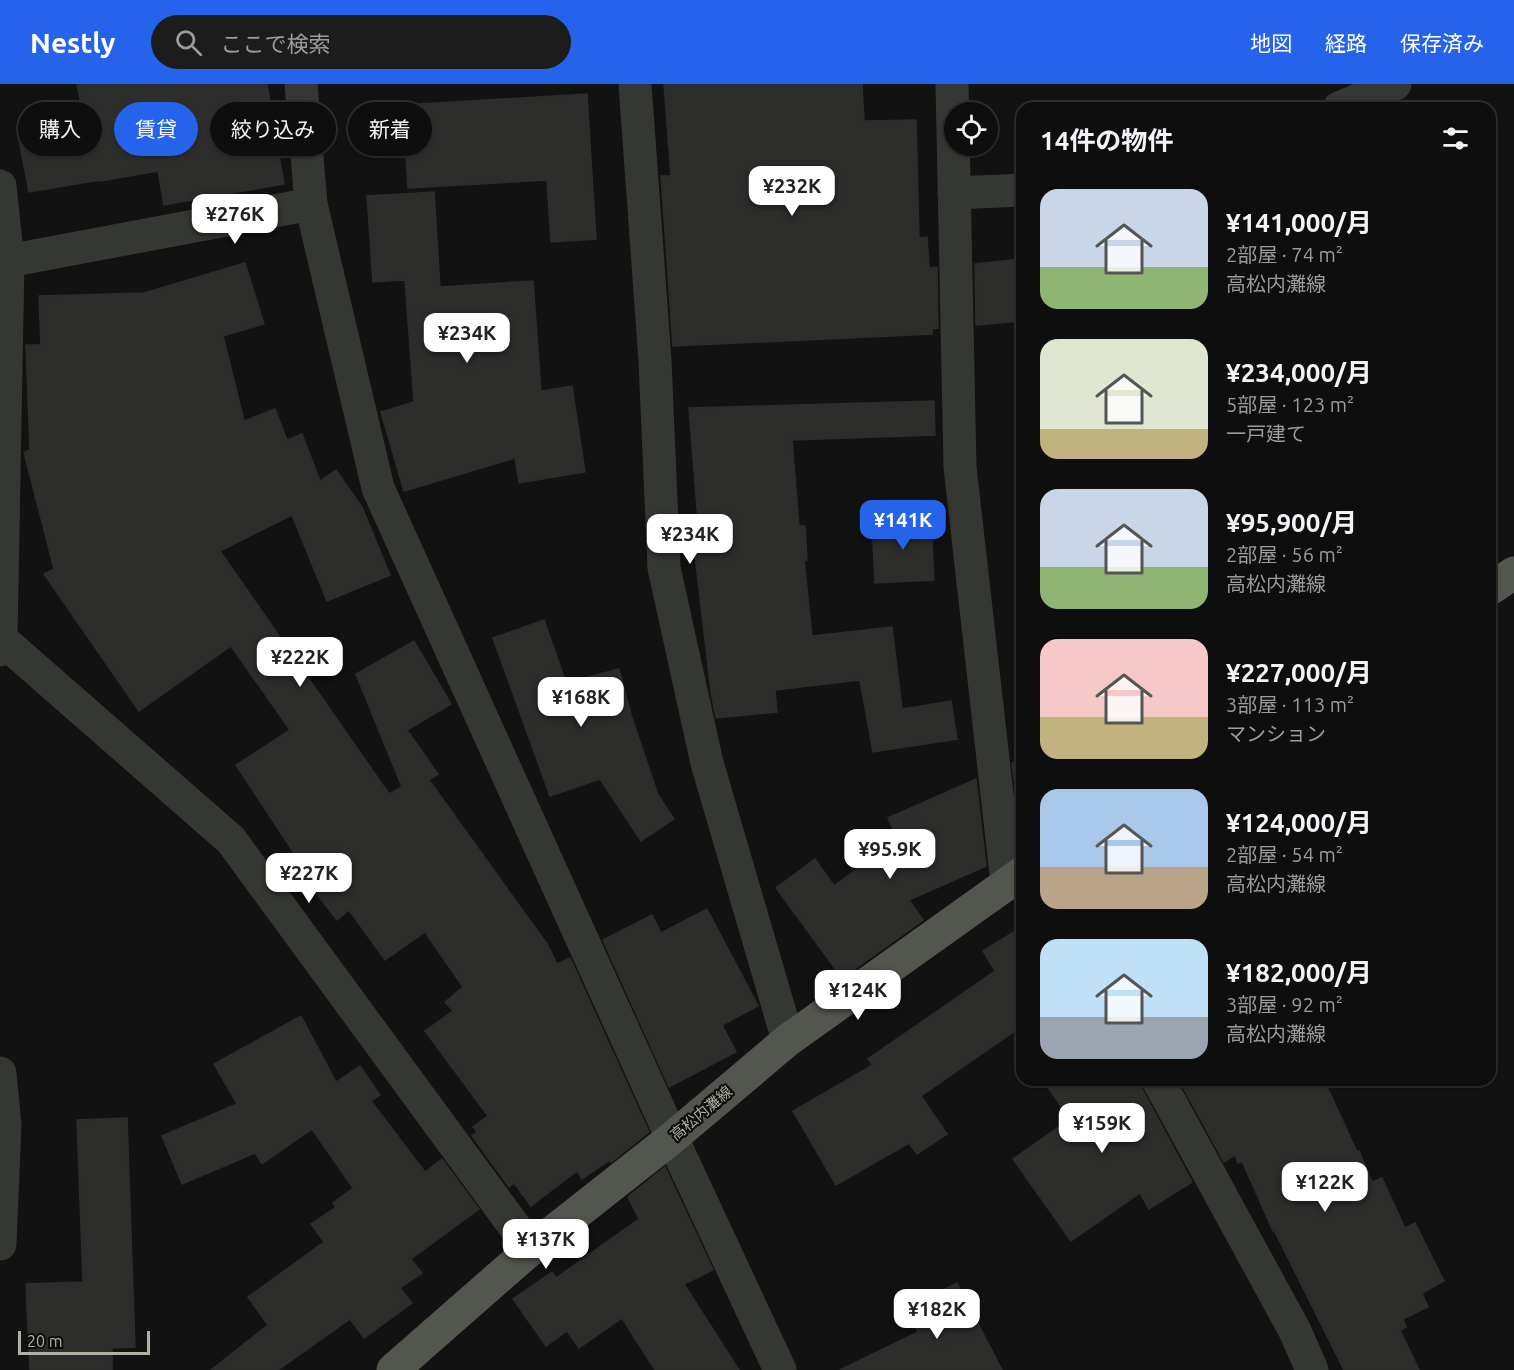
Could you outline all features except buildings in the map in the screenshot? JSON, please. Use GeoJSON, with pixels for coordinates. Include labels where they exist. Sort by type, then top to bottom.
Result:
{"type":"FeatureCollection","features":[{"type":"Feature","properties":{"kind":"main road"},"geometry":{"type":"LineString","coordinates":[[1496,585],[1514,573]]}},
{"type":"Feature","properties":{"kind":"main road","name":"高松内灘線"},"geometry":{"type":"LineString","coordinates":[[393,1370],[531,1249],[672,1138],[788,1040],[1014,878]]}},
{"type":"Feature","properties":{"kind":"street"},"geometry":{"type":"LineString","coordinates":[[301,84],[311,204],[378,488],[672,1138],[780,1370]]}},
{"type":"Feature","properties":{"kind":"street"},"geometry":{"type":"LineString","coordinates":[[635,84],[655,361],[664,568],[707,763],[788,1040]]}},
{"type":"Feature","properties":{"kind":"street"},"geometry":{"type":"LineString","coordinates":[[952,84],[960,467],[1014,878]]}},
{"type":"Feature","properties":{"kind":"street"},"geometry":{"type":"LineString","coordinates":[[1353,102],[1395,84]]}},
{"type":"Feature","properties":{"kind":"street"},"geometry":{"type":"LineString","coordinates":[[0,186],[4,261],[1,644],[231,840],[531,1249]]}},
{"type":"Feature","properties":{"kind":"street"},"geometry":{"type":"LineString","coordinates":[[954,192],[1016,190]]}},
{"type":"Feature","properties":{"kind":"street"},"geometry":{"type":"LineString","coordinates":[[4,261],[311,204]]}},
{"type":"Feature","properties":{"kind":"street"},"geometry":{"type":"LineString","coordinates":[[0,1073],[5,1125],[0,1244]]}},
{"type":"Feature","properties":{"kind":"street"},"geometry":{"type":"LineString","coordinates":[[1161,1086],[1295,1331],[1312,1370]]}}]}
